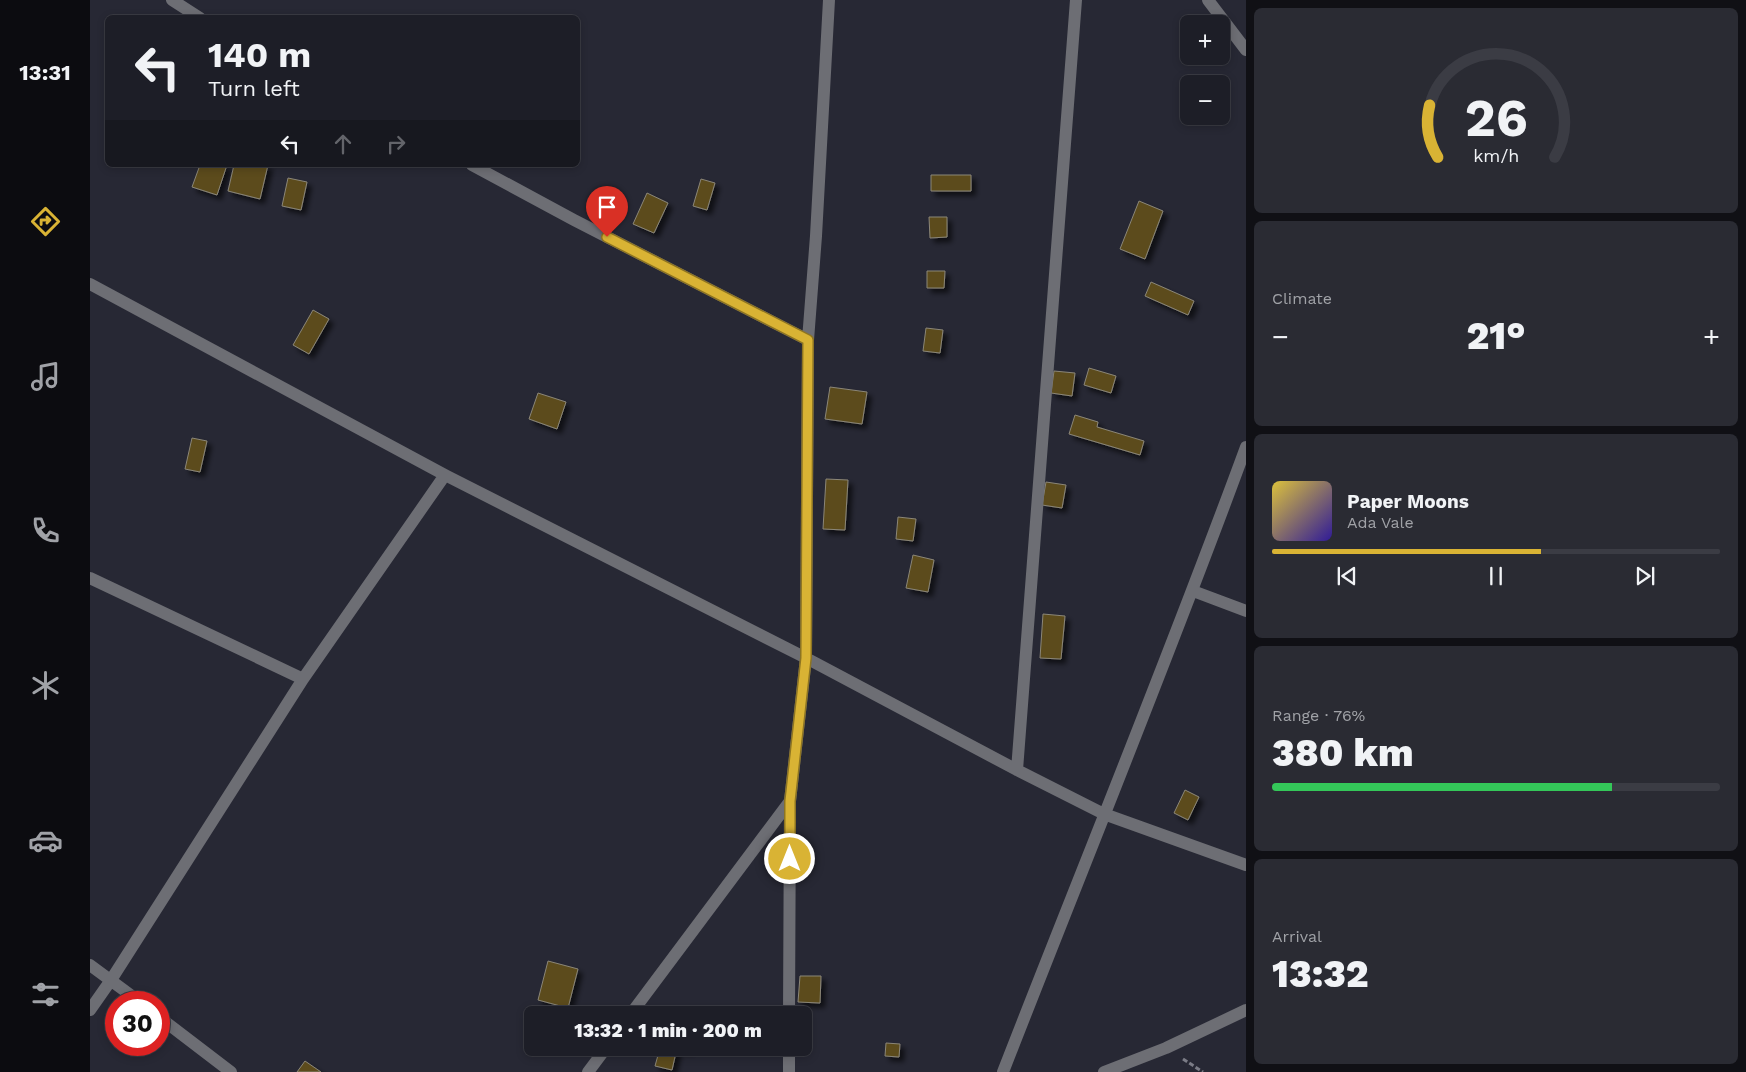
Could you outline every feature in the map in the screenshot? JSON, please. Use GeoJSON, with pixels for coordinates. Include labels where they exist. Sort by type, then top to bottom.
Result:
{"type":"FeatureCollection","features":[{"type":"Feature","properties":{"kind":"street"},"geometry":{"type":"LineString","coordinates":[[172,0],[195,15]]}},
{"type":"Feature","properties":{"kind":"street"},"geometry":{"type":"LineString","coordinates":[[789,1006],[790,801],[806,658],[808,340],[816,236],[829,0]]}},
{"type":"Feature","properties":{"kind":"street"},"geometry":{"type":"LineString","coordinates":[[1017,770],[1076,0]]}},
{"type":"Feature","properties":{"kind":"street"},"geometry":{"type":"LineString","coordinates":[[1208,0],[1246,50]]}},
{"type":"Feature","properties":{"kind":"street"},"geometry":{"type":"LineString","coordinates":[[476,167],[574,220],[808,340]]}},
{"type":"Feature","properties":{"kind":"street"},"geometry":{"type":"LineString","coordinates":[[90,284],[445,474],[806,658],[1104,814],[1246,865]]}},
{"type":"Feature","properties":{"kind":"street"},"geometry":{"type":"LineString","coordinates":[[1003,1072],[1193,591],[1246,447]]}},
{"type":"Feature","properties":{"kind":"street"},"geometry":{"type":"LineString","coordinates":[[90,1010],[303,679],[445,474]]}},
{"type":"Feature","properties":{"kind":"street"},"geometry":{"type":"LineString","coordinates":[[90,578],[303,679]]}},
{"type":"Feature","properties":{"kind":"street"},"geometry":{"type":"LineString","coordinates":[[1193,591],[1246,612]]}},
{"type":"Feature","properties":{"kind":"street"},"geometry":{"type":"LineString","coordinates":[[637,1006],[790,801]]}},
{"type":"Feature","properties":{"kind":"street"},"geometry":{"type":"LineString","coordinates":[[90,965],[126,991]]}},
{"type":"Feature","properties":{"kind":"street"},"geometry":{"type":"LineString","coordinates":[[1104,1072],[1166,1048],[1246,1010]]}},
{"type":"Feature","properties":{"kind":"street"},"geometry":{"type":"LineString","coordinates":[[170,1025],[231,1072]]}},
{"type":"Feature","properties":{"kind":"street"},"geometry":{"type":"LineString","coordinates":[[588,1072],[600,1056]]}},
{"type":"Feature","properties":{"kind":"street"},"geometry":{"type":"LineString","coordinates":[[789,1056],[789,1072]]}},
{"type":"Feature","properties":{"kind":"building"},"geometry":{"type":"Polygon","coordinates":[[[199,167],[226,167],[217,195],[192,187],[199,167]]]}},
{"type":"Feature","properties":{"kind":"building"},"geometry":{"type":"Polygon","coordinates":[[[234,167],[268,167],[260,199],[228,191],[234,167]]]}},
{"type":"Feature","properties":{"kind":"building"},"geometry":{"type":"Polygon","coordinates":[[[931,175],[971,175],[971,191],[931,191],[931,175]]]}},
{"type":"Feature","properties":{"kind":"building"},"geometry":{"type":"Polygon","coordinates":[[[288,178],[307,182],[301,210],[282,206],[288,178]]]}},
{"type":"Feature","properties":{"kind":"building"},"geometry":{"type":"Polygon","coordinates":[[[701,179],[715,183],[707,210],[693,206],[701,179]]]}},
{"type":"Feature","properties":{"kind":"building"},"geometry":{"type":"Polygon","coordinates":[[[647,193],[668,203],[654,233],[633,224],[647,193]]]}},
{"type":"Feature","properties":{"kind":"building"},"geometry":{"type":"Polygon","coordinates":[[[1139,201],[1163,211],[1145,259],[1120,249],[1139,201]]]}},
{"type":"Feature","properties":{"kind":"building"},"geometry":{"type":"Polygon","coordinates":[[[929,217],[947,217],[947,237],[930,238],[929,217]]]}},
{"type":"Feature","properties":{"kind":"building"},"geometry":{"type":"Polygon","coordinates":[[[927,271],[945,271],[944,288],[927,288],[927,271]]]}},
{"type":"Feature","properties":{"kind":"building"},"geometry":{"type":"Polygon","coordinates":[[[1151,282],[1194,301],[1188,315],[1145,296],[1151,282]]]}},
{"type":"Feature","properties":{"kind":"building"},"geometry":{"type":"Polygon","coordinates":[[[313,310],[329,319],[309,354],[293,345],[313,310]]]}},
{"type":"Feature","properties":{"kind":"building"},"geometry":{"type":"Polygon","coordinates":[[[926,328],[943,330],[940,353],[923,351],[926,328]]]}},
{"type":"Feature","properties":{"kind":"building"},"geometry":{"type":"Polygon","coordinates":[[[1089,368],[1116,376],[1111,393],[1084,385],[1089,368]]]}},
{"type":"Feature","properties":{"kind":"building"},"geometry":{"type":"Polygon","coordinates":[[[1054,371],[1075,373],[1072,396],[1051,393],[1054,371]]]}},
{"type":"Feature","properties":{"kind":"building"},"geometry":{"type":"Polygon","coordinates":[[[830,387],[867,392],[862,424],[825,419],[830,387]]]}},
{"type":"Feature","properties":{"kind":"building"},"geometry":{"type":"Polygon","coordinates":[[[538,393],[566,402],[557,429],[529,419],[538,393]]]}},
{"type":"Feature","properties":{"kind":"building"},"geometry":{"type":"Polygon","coordinates":[[[1075,415],[1098,422],[1097,427],[1144,441],[1140,455],[1069,434],[1075,415]]]}},
{"type":"Feature","properties":{"kind":"building"},"geometry":{"type":"Polygon","coordinates":[[[192,438],[207,441],[200,472],[185,469],[192,438]]]}},
{"type":"Feature","properties":{"kind":"building"},"geometry":{"type":"Polygon","coordinates":[[[826,479],[848,480],[845,530],[823,529],[826,479]]]}},
{"type":"Feature","properties":{"kind":"building"},"geometry":{"type":"Polygon","coordinates":[[[1046,482],[1066,485],[1062,508],[1042,505],[1046,482]]]}},
{"type":"Feature","properties":{"kind":"building"},"geometry":{"type":"Polygon","coordinates":[[[898,517],[916,519],[913,541],[896,539],[898,517]]]}},
{"type":"Feature","properties":{"kind":"building"},"geometry":{"type":"Polygon","coordinates":[[[913,555],[934,560],[928,592],[906,588],[913,555]]]}},
{"type":"Feature","properties":{"kind":"building"},"geometry":{"type":"Polygon","coordinates":[[[1043,614],[1065,616],[1061,659],[1040,658],[1043,614]]]}},
{"type":"Feature","properties":{"kind":"building"},"geometry":{"type":"Polygon","coordinates":[[[1185,790],[1199,797],[1188,820],[1174,813],[1185,790]]]}},
{"type":"Feature","properties":{"kind":"building"},"geometry":{"type":"Polygon","coordinates":[[[548,961],[578,969],[569,1006],[560,1006],[538,1000],[548,961]]]}},
{"type":"Feature","properties":{"kind":"building"},"geometry":{"type":"Polygon","coordinates":[[[800,976],[821,976],[820,1003],[798,1002],[800,976]]]}},
{"type":"Feature","properties":{"kind":"building"},"geometry":{"type":"Polygon","coordinates":[[[886,1043],[900,1044],[899,1057],[885,1056],[886,1043]]]}},
{"type":"Feature","properties":{"kind":"building"},"geometry":{"type":"Polygon","coordinates":[[[658,1056],[675,1056],[672,1070],[655,1066],[658,1056]]]}},
{"type":"Feature","properties":{"kind":"building"},"geometry":{"type":"Polygon","coordinates":[[[305,1061],[321,1072],[297,1072],[305,1061]]]}},
{"type":"Feature","properties":{"kind":"route"},"geometry":{"type":"LineString","coordinates":[[607,237],[808,340],[806,658],[790,801],[790,859]]}}]}
